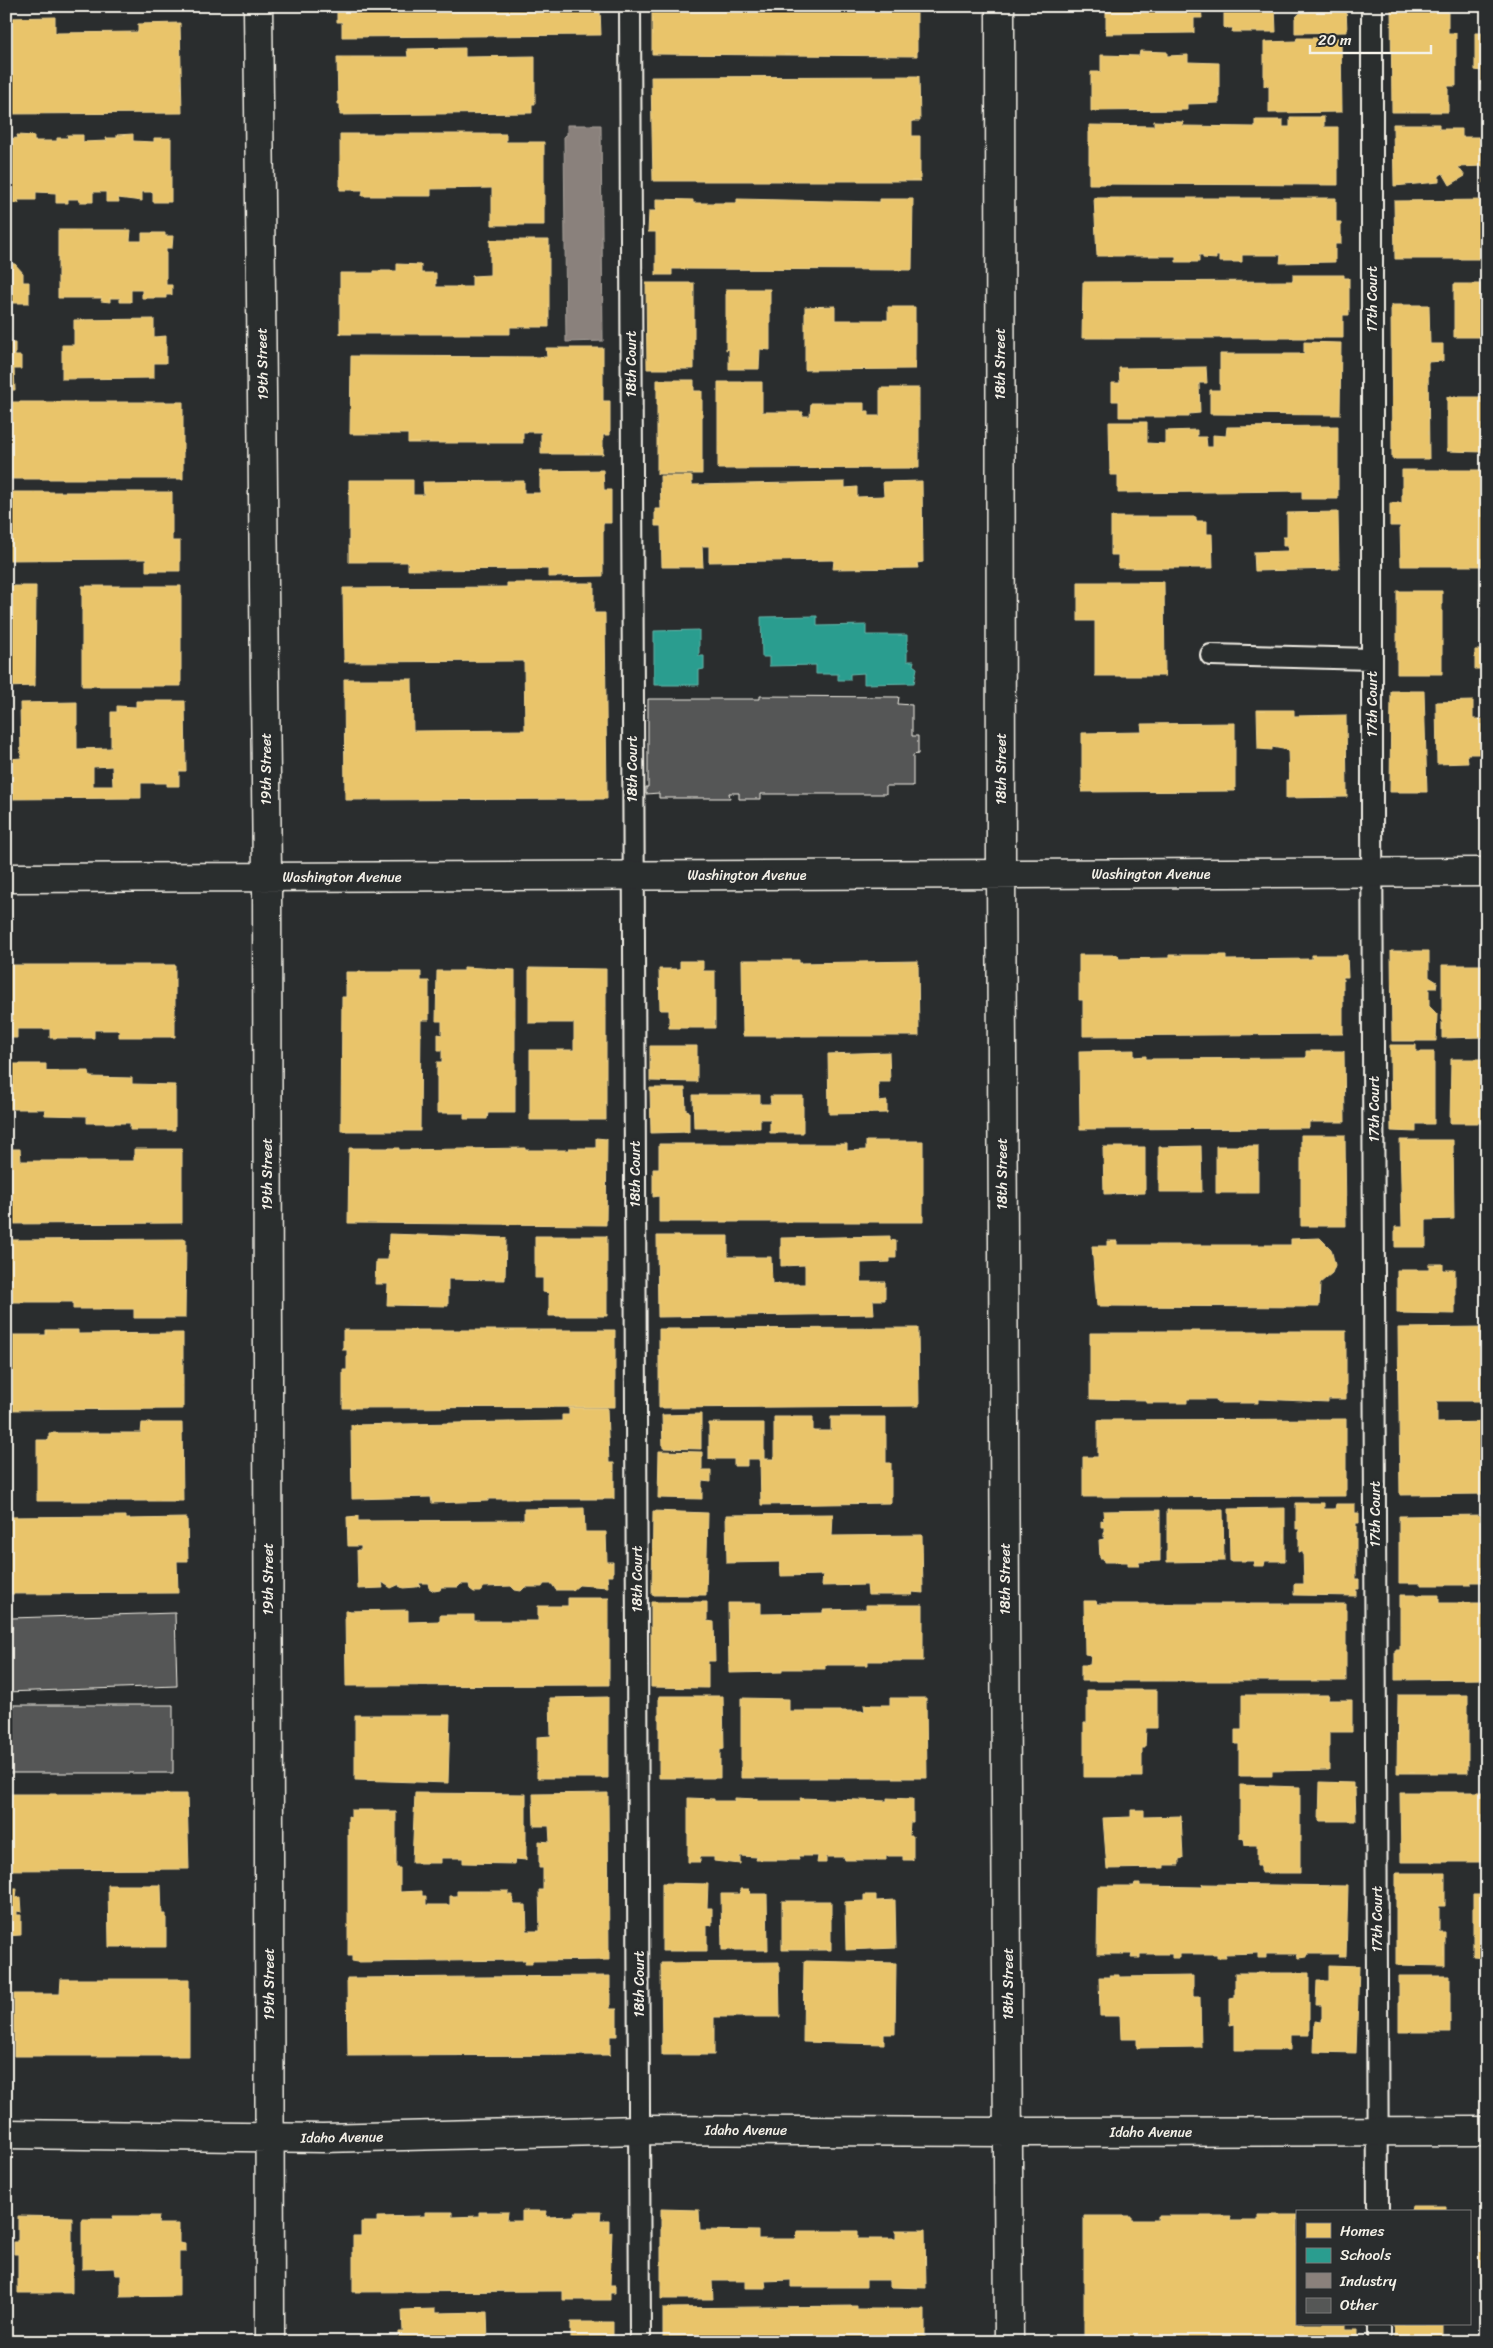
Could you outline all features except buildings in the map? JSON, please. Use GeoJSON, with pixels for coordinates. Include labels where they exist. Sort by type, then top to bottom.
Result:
{"type":"FeatureCollection","features":[{"type":"Feature","properties":{"kind":"street","name":"19th Street"},"geometry":{"type":"LineString","coordinates":[[258,6],[267,877],[270,2342]]}},
{"type":"Feature","properties":{"kind":"street","name":"18th Street"},"geometry":{"type":"LineString","coordinates":[[1000,6],[1000,874],[1009,2132],[1008,2342]]}},
{"type":"Feature","properties":{"kind":"street","name":"Washington Avenue"},"geometry":{"type":"LineString","coordinates":[[6,878],[1487,872]]}},
{"type":"Feature","properties":{"kind":"street","name":"Idaho Avenue"},"geometry":{"type":"LineString","coordinates":[[6,2134],[269,2138],[640,2130],[1009,2132],[1487,2131]]}},
{"type":"Feature","properties":{"kind":"lane","name":"18th Court"},"geometry":{"type":"LineString","coordinates":[[630,6],[640,2342]]}},
{"type":"Feature","properties":{"kind":"lane","name":"17th Court"},"geometry":{"type":"LineString","coordinates":[[1372,6],[1372,873],[1378,2210]]}},
{"type":"Feature","properties":{"kind":"lane"},"geometry":{"type":"LineString","coordinates":[[1211,655],[1372,659]]}},
{"type":"Feature","properties":{"kind":"lane"},"geometry":{"type":"LineString","coordinates":[[1379,2326],[1379,2342]]}}]}
